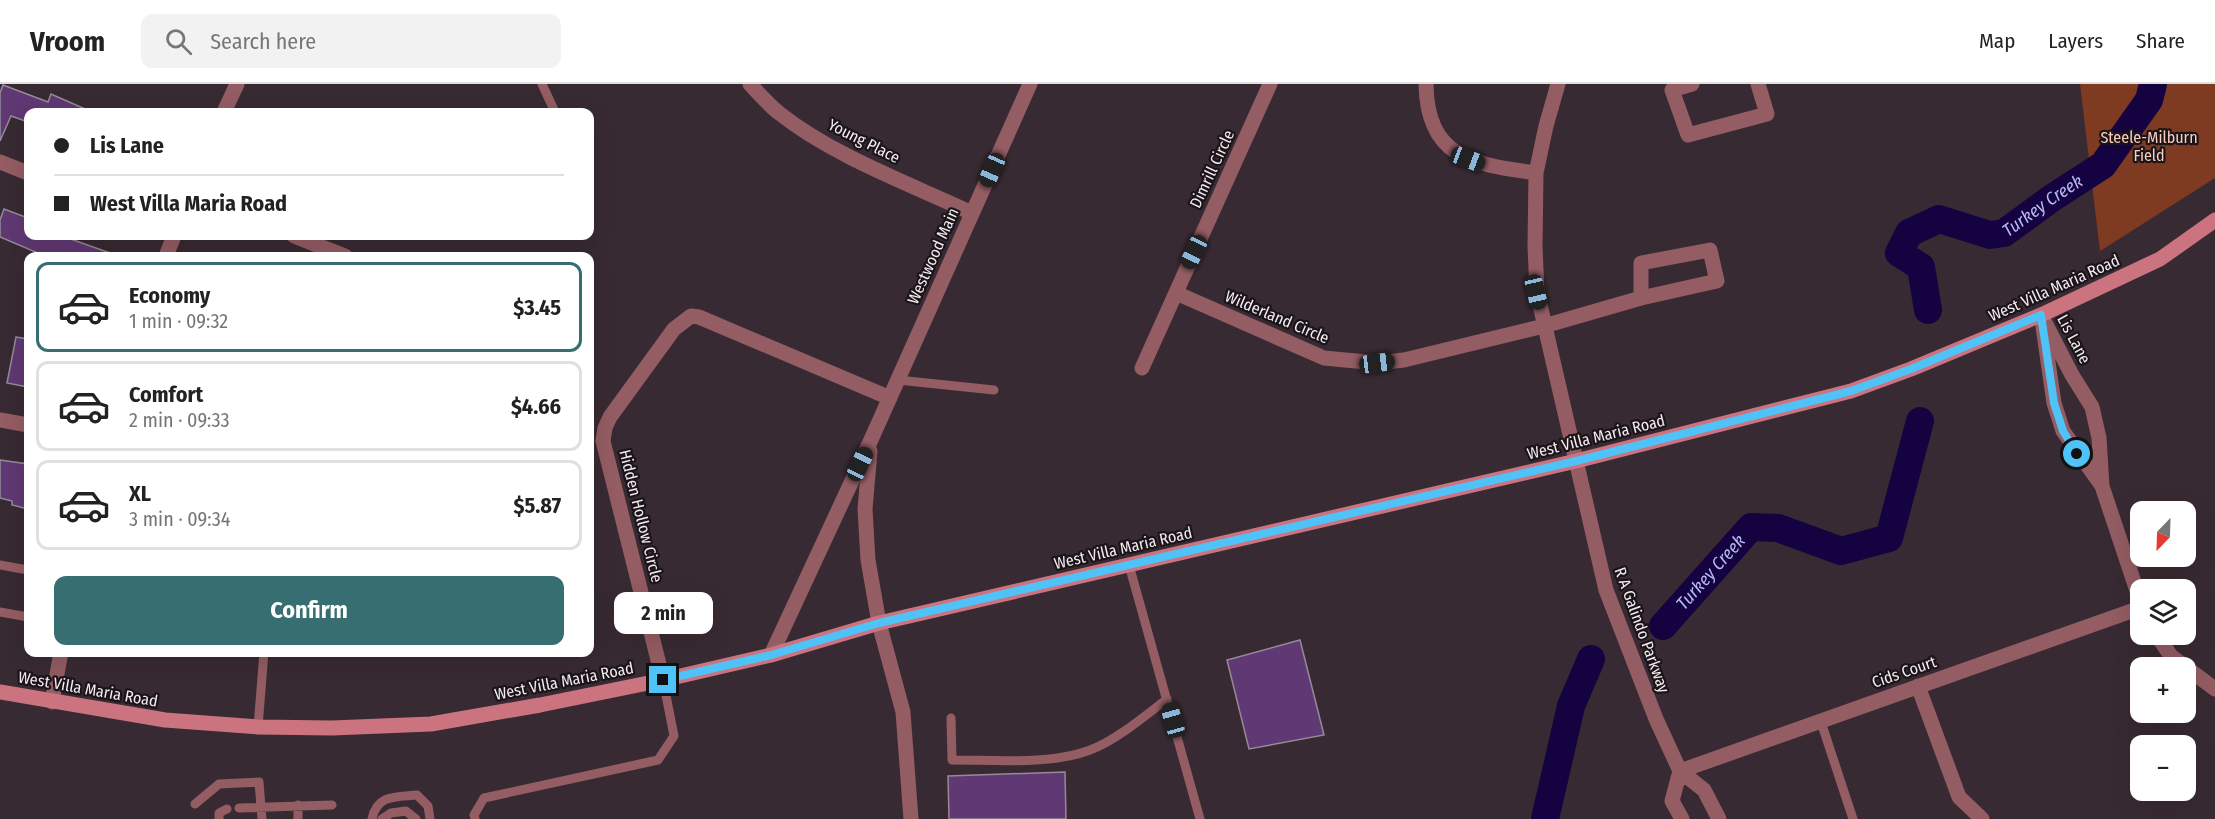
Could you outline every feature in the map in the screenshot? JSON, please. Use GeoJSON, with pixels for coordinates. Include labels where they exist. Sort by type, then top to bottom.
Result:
{"type":"FeatureCollection","features":[{"type":"Feature","properties":{"kind":"main road","name":"West Villa Maria Road"},"geometry":{"type":"LineString","coordinates":[[0,692],[165,720],[258,728],[332,728],[440,722],[540,705],[663,680],[771,655],[879,623],[1576,461],[1851,391],[1911,369],[2041,315],[2160,259],[2215,220]]}},
{"type":"Feature","properties":{"kind":"street"},"geometry":{"type":"LineString","coordinates":[[226,108],[237,84]]}},
{"type":"Feature","properties":{"kind":"street","name":"Young Place"},"geometry":{"type":"LineString","coordinates":[[750,84],[778,112],[807,132],[844,153],[972,213]]}},
{"type":"Feature","properties":{"kind":"street","name":"Westwood Main"},"geometry":{"type":"LineString","coordinates":[[771,655],[890,398],[1030,84]]}},
{"type":"Feature","properties":{"kind":"street","name":"Dimrill Circle"},"geometry":{"type":"LineString","coordinates":[[1142,368],[1270,84]]}},
{"type":"Feature","properties":{"kind":"street"},"geometry":{"type":"LineString","coordinates":[[1426,84],[1431,124],[1442,139],[1456,151],[1483,165],[1536,173]]}},
{"type":"Feature","properties":{"kind":"street","name":"R A Galindo Parkway"},"geometry":{"type":"LineString","coordinates":[[1558,84],[1536,173],[1534,246],[1536,292],[1606,590],[1656,719],[1680,771],[1704,790],[1719,819]]}},
{"type":"Feature","properties":{"kind":"street"},"geometry":{"type":"LineString","coordinates":[[1692,84],[1672,90],[1688,135],[1767,114],[1758,84]]}},
{"type":"Feature","properties":{"kind":"street"},"geometry":{"type":"LineString","coordinates":[[0,162],[24,171]]}},
{"type":"Feature","properties":{"kind":"street"},"geometry":{"type":"LineString","coordinates":[[304,240],[335,252]]}},
{"type":"Feature","properties":{"kind":"street","name":"Wilderland Circle"},"geometry":{"type":"LineString","coordinates":[[1176,293],[1324,358],[1377,363],[1404,360],[1544,326],[1641,298],[1717,281],[1710,250],[1641,263],[1641,298]]}},
{"type":"Feature","properties":{"kind":"street","name":"Lis Lane"},"geometry":{"type":"LineString","coordinates":[[2041,315],[2054,403],[2063,431],[2102,486]]}},
{"type":"Feature","properties":{"kind":"street","name":"Lis Lane"},"geometry":{"type":"LineString","coordinates":[[2041,315],[2072,375],[2092,407],[2099,438],[2102,486],[2133,579]]}},
{"type":"Feature","properties":{"kind":"street","name":"Hidden Hollow Circle"},"geometry":{"type":"LineString","coordinates":[[663,680],[603,441],[610,417],[674,329],[691,316],[699,316],[890,398]]}},
{"type":"Feature","properties":{"kind":"street"},"geometry":{"type":"LineString","coordinates":[[0,420],[24,424]]}},
{"type":"Feature","properties":{"kind":"street","name":"Westwood Main"},"geometry":{"type":"LineString","coordinates":[[870,442],[866,519],[868,560],[879,623],[903,712],[911,819]]}},
{"type":"Feature","properties":{"kind":"street","name":"Cids Court"},"geometry":{"type":"LineString","coordinates":[[1680,771],[2130,612]]}},
{"type":"Feature","properties":{"kind":"street"},"geometry":{"type":"LineString","coordinates":[[2163,645],[2170,656],[2215,689]]}},
{"type":"Feature","properties":{"kind":"street"},"geometry":{"type":"LineString","coordinates":[[52,702],[60,657]]}},
{"type":"Feature","properties":{"kind":"street"},"geometry":{"type":"LineString","coordinates":[[1918,686],[1959,797],[1982,819]]}},
{"type":"Feature","properties":{"kind":"street"},"geometry":{"type":"LineString","coordinates":[[1680,771],[1672,801],[1682,819]]}},
{"type":"Feature","properties":{"kind":"lane"},"geometry":{"type":"LineString","coordinates":[[542,84],[553,108]]}},
{"type":"Feature","properties":{"kind":"lane"},"geometry":{"type":"LineString","coordinates":[[898,380],[994,390]]}},
{"type":"Feature","properties":{"kind":"lane"},"geometry":{"type":"LineString","coordinates":[[0,565],[24,569]]}},
{"type":"Feature","properties":{"kind":"lane"},"geometry":{"type":"LineString","coordinates":[[1129,565],[1200,819]]}},
{"type":"Feature","properties":{"kind":"lane"},"geometry":{"type":"LineString","coordinates":[[0,612],[24,616]]}},
{"type":"Feature","properties":{"kind":"lane"},"geometry":{"type":"LineString","coordinates":[[258,728],[264,657]]}},
{"type":"Feature","properties":{"kind":"lane"},"geometry":{"type":"LineString","coordinates":[[475,819],[474,815],[484,798],[658,760],[675,736],[663,680]]}},
{"type":"Feature","properties":{"kind":"lane"},"geometry":{"type":"LineString","coordinates":[[951,718],[952,760],[1063,758],[1091,750],[1134,724],[1167,699]]}},
{"type":"Feature","properties":{"kind":"lane"},"geometry":{"type":"LineString","coordinates":[[1821,722],[1853,819]]}},
{"type":"Feature","properties":{"kind":"lane"},"geometry":{"type":"LineString","coordinates":[[195,804],[219,784],[259,782],[262,819]]}},
{"type":"Feature","properties":{"kind":"lane"},"geometry":{"type":"LineString","coordinates":[[372,819],[374,808],[386,798],[417,795],[428,806],[430,819]]}},
{"type":"Feature","properties":{"kind":"lane"},"geometry":{"type":"LineString","coordinates":[[298,805],[298,819]]}},
{"type":"Feature","properties":{"kind":"lane"},"geometry":{"type":"LineString","coordinates":[[239,808],[332,805]]}},
{"type":"Feature","properties":{"kind":"lane"},"geometry":{"type":"LineString","coordinates":[[219,819],[219,813],[227,809]]}},
{"type":"Feature","properties":{"kind":"lane"},"geometry":{"type":"LineString","coordinates":[[382,819],[391,813],[406,811],[416,819]]}},
{"type":"Feature","properties":{"kind":"green space","name":"Steele-Milburn Field"},"geometry":{"type":"Polygon","coordinates":[[[2080,84],[2215,84],[2215,178],[2100,251],[2080,84]]]}},
{"type":"Feature","properties":{"kind":"building"},"geometry":{"type":"Polygon","coordinates":[[[3,85],[48,102],[51,94],[83,108],[24,108],[24,121],[11,116],[0,141],[0,93],[3,85]]]}},
{"type":"Feature","properties":{"kind":"building"},"geometry":{"type":"Polygon","coordinates":[[[4,209],[24,216],[24,240],[73,240],[107,252],[36,252],[0,237],[0,220],[4,209]]]}},
{"type":"Feature","properties":{"kind":"building"},"geometry":{"type":"Polygon","coordinates":[[[16,337],[24,338],[24,386],[7,383],[16,337]]]}},
{"type":"Feature","properties":{"kind":"building"},"geometry":{"type":"Polygon","coordinates":[[[0,460],[24,463],[24,508],[12,505],[12,501],[0,498],[0,460]]]}},
{"type":"Feature","properties":{"kind":"building"},"geometry":{"type":"Polygon","coordinates":[[[1300,640],[1324,735],[1249,749],[1227,660],[1300,640]]]}},
{"type":"Feature","properties":{"kind":"building"},"geometry":{"type":"Polygon","coordinates":[[[1065,772],[1066,819],[949,819],[948,776],[1065,772]]]}},
{"type":"Feature","properties":{"kind":"waterway","name":"Turkey Creek"},"geometry":{"type":"LineString","coordinates":[[1928,310],[1921,267],[1899,253],[1909,233],[1939,219],[1990,235],[2004,233],[2103,165],[2149,100],[2153,84]]}},
{"type":"Feature","properties":{"kind":"waterway","name":"Turkey Creek"},"geometry":{"type":"LineString","coordinates":[[1663,626],[1751,527],[1778,528],[1841,551],[1889,538],[1920,421]]}},
{"type":"Feature","properties":{"kind":"waterway","name":"Turkey Creek"},"geometry":{"type":"LineString","coordinates":[[1545,819],[1571,706],[1591,659]]}},
{"type":"Feature","properties":{"kind":"route"},"geometry":{"type":"LineString","coordinates":[[663,680],[771,655],[879,623],[1576,461],[1851,391],[1911,369],[2041,315],[2054,403],[2063,431],[2077,454]]}}]}
